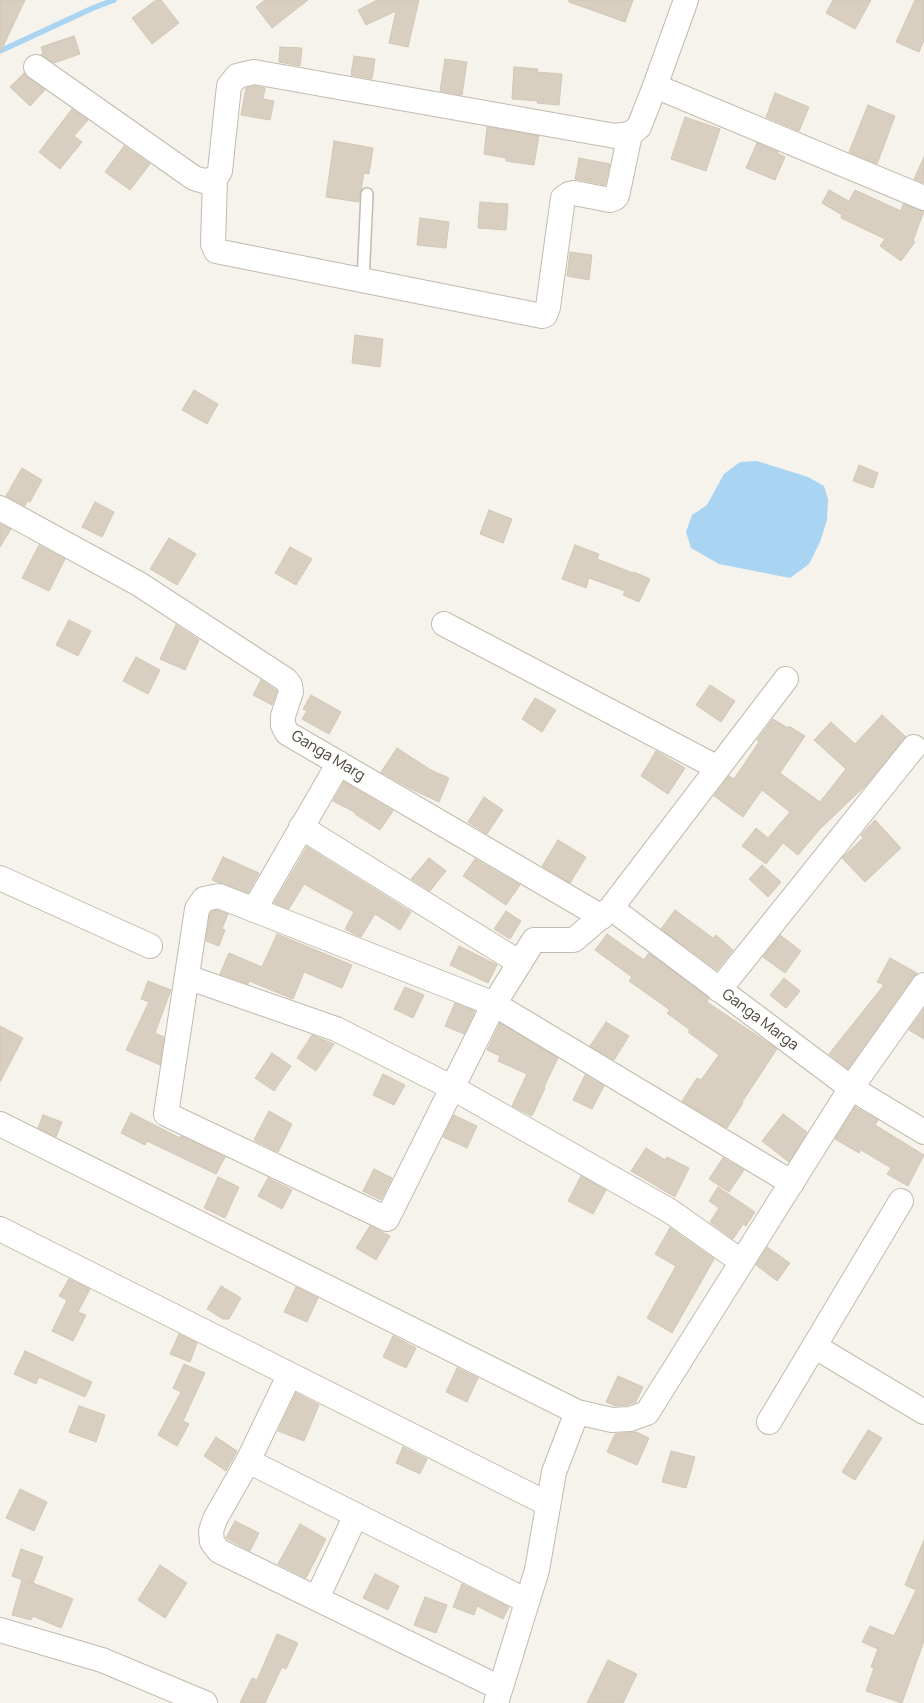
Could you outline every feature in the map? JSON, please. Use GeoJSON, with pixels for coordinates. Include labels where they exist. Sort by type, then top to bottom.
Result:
{"type":"FeatureCollection","features":[{"type":"Feature","properties":{"kind":"street"},"geometry":{"type":"LineString","coordinates":[[630,134],[615,198],[610,200],[574,193],[563,198],[548,307],[545,315],[539,316],[216,251],[213,244],[215,179],[220,171],[222,160],[229,86],[237,76],[254,72],[615,136],[630,134],[639,127],[686,0]]}},
{"type":"Feature","properties":{"kind":"street"},"geometry":{"type":"LineString","coordinates":[[36,67],[194,178],[204,181],[215,179]]}},
{"type":"Feature","properties":{"kind":"street"},"geometry":{"type":"LineString","coordinates":[[655,86],[924,198]]}},
{"type":"Feature","properties":{"kind":"street","name":"Ganga Marg"},"geometry":{"type":"LineString","coordinates":[[0,508],[139,584],[286,680],[290,685],[291,692],[283,716],[283,725],[288,732],[339,763],[606,912]]}},
{"type":"Feature","properties":{"kind":"street"},"geometry":{"type":"LineString","coordinates":[[444,624],[718,768]]}},
{"type":"Feature","properties":{"kind":"street"},"geometry":{"type":"LineString","coordinates":[[786,679],[606,912],[574,940],[534,940],[494,1004],[387,1219],[166,1114],[197,909],[204,899],[219,896],[494,1004],[792,1182]]}},
{"type":"Feature","properties":{"kind":"street"},"geometry":{"type":"LineString","coordinates":[[719,990],[914,747]]}},
{"type":"Feature","properties":{"kind":"street"},"geometry":{"type":"LineString","coordinates":[[254,910],[339,763]]}},
{"type":"Feature","properties":{"kind":"street"},"geometry":{"type":"LineString","coordinates":[[301,827],[520,963]]}},
{"type":"Feature","properties":{"kind":"street"},"geometry":{"type":"LineString","coordinates":[[0,878],[150,946]]}},
{"type":"Feature","properties":{"kind":"street","name":"Ganga Marga"},"geometry":{"type":"LineString","coordinates":[[606,912],[719,990],[851,1088],[924,1132]]}},
{"type":"Feature","properties":{"kind":"street"},"geometry":{"type":"LineString","coordinates":[[187,977],[336,1029],[453,1088],[670,1211],[742,1262]]}},
{"type":"Feature","properties":{"kind":"street"},"geometry":{"type":"LineString","coordinates":[[0,1124],[577,1412],[612,1420],[630,1419],[647,1413],[851,1088],[924,985]]}},
{"type":"Feature","properties":{"kind":"street"},"geometry":{"type":"LineString","coordinates":[[769,1422],[901,1201]]}},
{"type":"Feature","properties":{"kind":"street"},"geometry":{"type":"LineString","coordinates":[[0,1229],[289,1376],[548,1504]]}},
{"type":"Feature","properties":{"kind":"street"},"geometry":{"type":"LineString","coordinates":[[814,1346],[924,1412]]}},
{"type":"Feature","properties":{"kind":"street"},"geometry":{"type":"LineString","coordinates":[[289,1376],[248,1461],[215,1519],[211,1531],[212,1542],[219,1551],[317,1598],[498,1696],[537,1570],[554,1472],[577,1412]]}},
{"type":"Feature","properties":{"kind":"street"},"geometry":{"type":"LineString","coordinates":[[248,1461],[527,1601]]}},
{"type":"Feature","properties":{"kind":"street"},"geometry":{"type":"LineString","coordinates":[[317,1598],[356,1515]]}},
{"type":"Feature","properties":{"kind":"street"},"geometry":{"type":"LineString","coordinates":[[0,1630],[102,1660],[205,1703]]}},
{"type":"Feature","properties":{"kind":"lane"},"geometry":{"type":"LineString","coordinates":[[363,281],[367,194]]}},
{"type":"Feature","properties":{"kind":"water"},"geometry":{"type":"Polygon","coordinates":[[[757,461],[808,477],[824,486],[828,499],[827,520],[820,542],[809,564],[790,578],[719,564],[691,548],[686,532],[692,515],[707,505],[724,474],[740,462],[757,461]]]}},
{"type":"Feature","properties":{"kind":"building"},"geometry":{"type":"Polygon","coordinates":[[[0,0],[25,0],[0,53],[0,0]]]}},
{"type":"Feature","properties":{"kind":"building"},"geometry":{"type":"Polygon","coordinates":[[[156,0],[161,0],[179,23],[152,44],[132,18],[156,0]]]}},
{"type":"Feature","properties":{"kind":"building"},"geometry":{"type":"Polygon","coordinates":[[[265,0],[308,0],[272,28],[256,7],[265,0]]]}},
{"type":"Feature","properties":{"kind":"building"},"geometry":{"type":"Polygon","coordinates":[[[377,0],[419,0],[408,47],[389,43],[396,11],[366,25],[358,10],[377,0]]]}},
{"type":"Feature","properties":{"kind":"building"},"geometry":{"type":"Polygon","coordinates":[[[569,0],[633,0],[625,22],[569,2],[569,0]]]}},
{"type":"Feature","properties":{"kind":"building"},"geometry":{"type":"Polygon","coordinates":[[[833,0],[871,0],[855,29],[826,13],[833,0]]]}},
{"type":"Feature","properties":{"kind":"building"},"geometry":{"type":"Polygon","coordinates":[[[915,0],[924,0],[924,40],[919,52],[896,42],[915,0]]]}},
{"type":"Feature","properties":{"kind":"building"},"geometry":{"type":"Polygon","coordinates":[[[74,36],[80,54],[54,63],[41,55],[43,53],[41,47],[74,36]]]}},
{"type":"Feature","properties":{"kind":"building"},"geometry":{"type":"Polygon","coordinates":[[[280,47],[302,48],[300,66],[279,62],[280,47]]]}},
{"type":"Feature","properties":{"kind":"building"},"geometry":{"type":"Polygon","coordinates":[[[354,56],[375,59],[372,79],[351,75],[354,56]]]}},
{"type":"Feature","properties":{"kind":"building"},"geometry":{"type":"Polygon","coordinates":[[[445,59],[467,62],[462,95],[440,91],[445,59]]]}},
{"type":"Feature","properties":{"kind":"building"},"geometry":{"type":"Polygon","coordinates":[[[514,67],[538,69],[537,72],[562,74],[559,105],[512,99],[514,67]]]}},
{"type":"Feature","properties":{"kind":"building"},"geometry":{"type":"Polygon","coordinates":[[[24,73],[45,90],[30,106],[10,87],[24,73]]]}},
{"type":"Feature","properties":{"kind":"building"},"geometry":{"type":"Polygon","coordinates":[[[254,86],[265,88],[263,99],[274,101],[270,120],[241,115],[246,88],[254,86]]]}},
{"type":"Feature","properties":{"kind":"building"},"geometry":{"type":"Polygon","coordinates":[[[775,93],[809,107],[799,131],[766,117],[775,93]]]}},
{"type":"Feature","properties":{"kind":"building"},"geometry":{"type":"Polygon","coordinates":[[[868,105],[895,116],[877,164],[849,152],[868,105]]]}},
{"type":"Feature","properties":{"kind":"building"},"geometry":{"type":"Polygon","coordinates":[[[72,109],[88,120],[74,136],[82,142],[60,169],[39,152],[72,109]]]}},
{"type":"Feature","properties":{"kind":"building"},"geometry":{"type":"Polygon","coordinates":[[[685,117],[720,129],[706,171],[671,159],[685,117]]]}},
{"type":"Feature","properties":{"kind":"building"},"geometry":{"type":"Polygon","coordinates":[[[487,127],[539,136],[534,165],[506,161],[506,158],[484,154],[487,127]]]}},
{"type":"Feature","properties":{"kind":"building"},"geometry":{"type":"Polygon","coordinates":[[[334,141],[373,148],[369,174],[364,173],[359,202],[326,197],[334,141]]]}},
{"type":"Feature","properties":{"kind":"building"},"geometry":{"type":"Polygon","coordinates":[[[757,143],[785,157],[775,180],[746,168],[757,143]]]}},
{"type":"Feature","properties":{"kind":"building"},"geometry":{"type":"Polygon","coordinates":[[[124,146],[150,164],[130,190],[105,172],[124,146]]]}},
{"type":"Feature","properties":{"kind":"building"},"geometry":{"type":"Polygon","coordinates":[[[924,157],[924,183],[914,179],[924,157]]]}},
{"type":"Feature","properties":{"kind":"building"},"geometry":{"type":"Polygon","coordinates":[[[579,158],[610,164],[605,185],[575,179],[579,158]]]}},
{"type":"Feature","properties":{"kind":"building"},"geometry":{"type":"Polygon","coordinates":[[[829,190],[849,201],[855,190],[901,211],[903,204],[924,211],[913,241],[915,242],[901,261],[880,246],[885,239],[841,218],[842,215],[822,203],[829,190]]]}},
{"type":"Feature","properties":{"kind":"building"},"geometry":{"type":"Polygon","coordinates":[[[480,202],[508,204],[506,230],[478,228],[480,202]]]}},
{"type":"Feature","properties":{"kind":"building"},"geometry":{"type":"Polygon","coordinates":[[[420,218],[449,222],[446,248],[417,245],[420,218]]]}},
{"type":"Feature","properties":{"kind":"building"},"geometry":{"type":"Polygon","coordinates":[[[570,252],[592,255],[589,280],[567,276],[570,252]]]}},
{"type":"Feature","properties":{"kind":"building"},"geometry":{"type":"Polygon","coordinates":[[[355,335],[383,339],[380,367],[352,363],[355,335]]]}},
{"type":"Feature","properties":{"kind":"building"},"geometry":{"type":"Polygon","coordinates":[[[194,390],[218,404],[207,424],[182,410],[194,390]]]}},
{"type":"Feature","properties":{"kind":"building"},"geometry":{"type":"Polygon","coordinates":[[[859,465],[878,473],[873,488],[853,481],[859,465]]]}},
{"type":"Feature","properties":{"kind":"building"},"geometry":{"type":"Polygon","coordinates":[[[22,468],[42,480],[30,502],[27,501],[25,506],[6,496],[22,468]]]}},
{"type":"Feature","properties":{"kind":"building"},"geometry":{"type":"Polygon","coordinates":[[[95,502],[114,512],[102,537],[82,527],[95,502]]]}},
{"type":"Feature","properties":{"kind":"building"},"geometry":{"type":"Polygon","coordinates":[[[489,510],[512,519],[503,543],[480,534],[489,510]]]}},
{"type":"Feature","properties":{"kind":"building"},"geometry":{"type":"Polygon","coordinates":[[[0,524],[11,529],[0,547],[0,524]]]}},
{"type":"Feature","properties":{"kind":"building"},"geometry":{"type":"Polygon","coordinates":[[[169,538],[196,554],[177,585],[150,569],[169,538]]]}},
{"type":"Feature","properties":{"kind":"building"},"geometry":{"type":"Polygon","coordinates":[[[39,545],[65,559],[49,591],[22,578],[39,545]]]}},
{"type":"Feature","properties":{"kind":"building"},"geometry":{"type":"Polygon","coordinates":[[[575,545],[599,554],[597,559],[650,579],[639,602],[623,595],[625,591],[589,578],[586,588],[562,579],[575,545]]]}},
{"type":"Feature","properties":{"kind":"building"},"geometry":{"type":"Polygon","coordinates":[[[290,547],[312,559],[296,585],[275,573],[290,547]]]}},
{"type":"Feature","properties":{"kind":"building"},"geometry":{"type":"Polygon","coordinates":[[[69,620],[91,631],[78,656],[56,645],[69,620]]]}},
{"type":"Feature","properties":{"kind":"building"},"geometry":{"type":"Polygon","coordinates":[[[176,625],[199,640],[185,670],[160,659],[176,625]]]}},
{"type":"Feature","properties":{"kind":"building"},"geometry":{"type":"Polygon","coordinates":[[[136,657],[160,670],[148,694],[123,681],[136,657]]]}},
{"type":"Feature","properties":{"kind":"building"},"geometry":{"type":"Polygon","coordinates":[[[261,680],[277,691],[272,705],[253,695],[261,680]]]}},
{"type":"Feature","properties":{"kind":"building"},"geometry":{"type":"Polygon","coordinates":[[[710,685],[735,701],[721,722],[696,705],[710,685]]]}},
{"type":"Feature","properties":{"kind":"building"},"geometry":{"type":"Polygon","coordinates":[[[311,695],[341,712],[329,734],[302,719],[307,711],[303,709],[311,695]]]}},
{"type":"Feature","properties":{"kind":"building"},"geometry":{"type":"Polygon","coordinates":[[[535,698],[556,710],[542,732],[522,719],[535,698]]]}},
{"type":"Feature","properties":{"kind":"building"},"geometry":{"type":"Polygon","coordinates":[[[882,715],[906,737],[865,786],[820,829],[798,855],[783,843],[766,864],[742,846],[756,828],[768,838],[790,812],[762,790],[743,817],[714,796],[729,776],[734,779],[759,742],[757,740],[773,719],[805,736],[780,773],[820,802],[846,769],[814,740],[831,722],[855,744],[882,715]]]}},
{"type":"Feature","properties":{"kind":"building"},"geometry":{"type":"Polygon","coordinates":[[[397,748],[431,770],[449,778],[439,802],[381,772],[397,748]]]}},
{"type":"Feature","properties":{"kind":"building"},"geometry":{"type":"Polygon","coordinates":[[[656,751],[685,768],[668,794],[641,776],[656,751]]]}},
{"type":"Feature","properties":{"kind":"building"},"geometry":{"type":"Polygon","coordinates":[[[344,782],[393,811],[380,830],[356,813],[333,801],[344,782]]]}},
{"type":"Feature","properties":{"kind":"building"},"geometry":{"type":"Polygon","coordinates":[[[484,797],[503,810],[487,834],[468,822],[484,797]]]}},
{"type":"Feature","properties":{"kind":"building"},"geometry":{"type":"Polygon","coordinates":[[[875,820],[901,848],[865,882],[842,858],[863,838],[861,835],[875,820]]]}},
{"type":"Feature","properties":{"kind":"building"},"geometry":{"type":"Polygon","coordinates":[[[558,840],[586,857],[570,883],[542,866],[558,840]]]}},
{"type":"Feature","properties":{"kind":"building"},"geometry":{"type":"Polygon","coordinates":[[[307,847],[411,912],[400,930],[375,914],[361,937],[356,935],[345,929],[354,912],[304,884],[289,909],[274,903],[307,847]]]}},
{"type":"Feature","properties":{"kind":"building"},"geometry":{"type":"Polygon","coordinates":[[[223,857],[259,873],[248,893],[212,880],[223,857]]]}},
{"type":"Feature","properties":{"kind":"building"},"geometry":{"type":"Polygon","coordinates":[[[429,858],[446,871],[430,891],[411,879],[429,858]]]}},
{"type":"Feature","properties":{"kind":"building"},"geometry":{"type":"Polygon","coordinates":[[[475,859],[520,885],[506,905],[463,876],[475,859]]]}},
{"type":"Feature","properties":{"kind":"building"},"geometry":{"type":"Polygon","coordinates":[[[762,865],[781,882],[768,897],[749,879],[762,865]]]}},
{"type":"Feature","properties":{"kind":"building"},"geometry":{"type":"Polygon","coordinates":[[[218,910],[228,914],[222,929],[225,930],[219,946],[206,941],[210,914],[212,911],[218,910]]]}},
{"type":"Feature","properties":{"kind":"building"},"geometry":{"type":"Polygon","coordinates":[[[675,910],[713,938],[716,935],[733,950],[717,970],[661,929],[675,910]]]}},
{"type":"Feature","properties":{"kind":"building"},"geometry":{"type":"Polygon","coordinates":[[[506,911],[521,921],[510,939],[494,929],[506,911]]]}},
{"type":"Feature","properties":{"kind":"building"},"geometry":{"type":"Polygon","coordinates":[[[277,934],[352,965],[342,988],[304,972],[293,999],[249,981],[248,984],[220,974],[229,953],[262,967],[277,934]]]}},
{"type":"Feature","properties":{"kind":"building"},"geometry":{"type":"Polygon","coordinates":[[[607,934],[644,960],[649,953],[709,998],[707,1002],[777,1049],[727,1128],[682,1101],[697,1078],[701,1080],[719,1055],[688,1032],[690,1030],[667,1013],[670,1010],[629,981],[632,977],[595,950],[607,934]]]}},
{"type":"Feature","properties":{"kind":"building"},"geometry":{"type":"Polygon","coordinates":[[[780,935],[801,951],[785,973],[763,957],[780,935]]]}},
{"type":"Feature","properties":{"kind":"building"},"geometry":{"type":"Polygon","coordinates":[[[459,946],[497,965],[488,983],[450,965],[459,946]]]}},
{"type":"Feature","properties":{"kind":"building"},"geometry":{"type":"Polygon","coordinates":[[[890,958],[917,973],[848,1069],[829,1054],[884,985],[877,982],[890,958]]]}},
{"type":"Feature","properties":{"kind":"building"},"geometry":{"type":"Polygon","coordinates":[[[784,978],[800,991],[786,1008],[770,995],[784,978]]]}},
{"type":"Feature","properties":{"kind":"building"},"geometry":{"type":"Polygon","coordinates":[[[148,981],[171,990],[155,1033],[164,1037],[160,1065],[126,1050],[149,1002],[141,999],[148,981]]]}},
{"type":"Feature","properties":{"kind":"building"},"geometry":{"type":"Polygon","coordinates":[[[405,987],[424,995],[413,1018],[394,1009],[405,987]]]}},
{"type":"Feature","properties":{"kind":"building"},"geometry":{"type":"Polygon","coordinates":[[[455,1003],[475,1011],[464,1034],[445,1026],[455,1003]]]}},
{"type":"Feature","properties":{"kind":"building"},"geometry":{"type":"Polygon","coordinates":[[[924,1009],[924,1039],[909,1030],[924,1009]]]}},
{"type":"Feature","properties":{"kind":"building"},"geometry":{"type":"Polygon","coordinates":[[[606,1022],[629,1036],[614,1060],[590,1046],[606,1022]]]}},
{"type":"Feature","properties":{"kind":"building"},"geometry":{"type":"Polygon","coordinates":[[[500,1023],[558,1058],[532,1116],[512,1106],[527,1074],[498,1061],[500,1056],[487,1050],[500,1023]]]}},
{"type":"Feature","properties":{"kind":"building"},"geometry":{"type":"Polygon","coordinates":[[[0,1026],[23,1038],[0,1082],[0,1026]]]}},
{"type":"Feature","properties":{"kind":"building"},"geometry":{"type":"Polygon","coordinates":[[[312,1035],[334,1044],[316,1071],[297,1058],[312,1035]]]}},
{"type":"Feature","properties":{"kind":"building"},"geometry":{"type":"Polygon","coordinates":[[[272,1053],[291,1066],[274,1091],[255,1078],[272,1053]]]}},
{"type":"Feature","properties":{"kind":"building"},"geometry":{"type":"Polygon","coordinates":[[[383,1074],[405,1085],[394,1105],[373,1095],[383,1074]]]}},
{"type":"Feature","properties":{"kind":"building"},"geometry":{"type":"Polygon","coordinates":[[[585,1075],[604,1086],[592,1109],[573,1100],[585,1075]]]}},
{"type":"Feature","properties":{"kind":"building"},"geometry":{"type":"Polygon","coordinates":[[[855,1107],[878,1120],[875,1125],[924,1155],[908,1186],[887,1174],[891,1168],[861,1150],[859,1153],[835,1139],[855,1107]]]}},
{"type":"Feature","properties":{"kind":"building"},"geometry":{"type":"Polygon","coordinates":[[[269,1111],[292,1124],[278,1152],[254,1140],[269,1111]]]}},
{"type":"Feature","properties":{"kind":"building"},"geometry":{"type":"Polygon","coordinates":[[[131,1113],[180,1138],[181,1136],[225,1157],[216,1174],[147,1141],[145,1145],[121,1133],[131,1113]]]}},
{"type":"Feature","properties":{"kind":"building"},"geometry":{"type":"Polygon","coordinates":[[[783,1114],[807,1132],[789,1162],[762,1141],[783,1114]]]}},
{"type":"Feature","properties":{"kind":"building"},"geometry":{"type":"Polygon","coordinates":[[[43,1115],[62,1122],[56,1137],[38,1128],[43,1115]]]}},
{"type":"Feature","properties":{"kind":"building"},"geometry":{"type":"Polygon","coordinates":[[[454,1115],[477,1126],[467,1148],[443,1137],[454,1115]]]}},
{"type":"Feature","properties":{"kind":"building"},"geometry":{"type":"Polygon","coordinates":[[[646,1148],[665,1160],[667,1157],[689,1168],[675,1197],[631,1171],[646,1148]]]}},
{"type":"Feature","properties":{"kind":"building"},"geometry":{"type":"Polygon","coordinates":[[[723,1158],[744,1170],[729,1192],[709,1179],[723,1158]]]}},
{"type":"Feature","properties":{"kind":"building"},"geometry":{"type":"Polygon","coordinates":[[[374,1169],[392,1178],[381,1200],[363,1191],[374,1169]]]}},
{"type":"Feature","properties":{"kind":"building"},"geometry":{"type":"Polygon","coordinates":[[[581,1176],[606,1190],[593,1214],[568,1201],[581,1176]]]}},
{"type":"Feature","properties":{"kind":"building"},"geometry":{"type":"Polygon","coordinates":[[[218,1177],[239,1187],[225,1218],[204,1208],[218,1177]]]}},
{"type":"Feature","properties":{"kind":"building"},"geometry":{"type":"Polygon","coordinates":[[[268,1178],[292,1190],[282,1209],[258,1196],[268,1178]]]}},
{"type":"Feature","properties":{"kind":"building"},"geometry":{"type":"Polygon","coordinates":[[[718,1187],[755,1212],[746,1226],[743,1224],[733,1239],[710,1222],[719,1208],[709,1201],[718,1187]]]}},
{"type":"Feature","properties":{"kind":"building"},"geometry":{"type":"Polygon","coordinates":[[[370,1226],[390,1236],[376,1260],[356,1248],[370,1226]]]}},
{"type":"Feature","properties":{"kind":"building"},"geometry":{"type":"Polygon","coordinates":[[[670,1228],[714,1259],[672,1333],[647,1318],[676,1266],[655,1254],[670,1228]]]}},
{"type":"Feature","properties":{"kind":"building"},"geometry":{"type":"Polygon","coordinates":[[[767,1247],[790,1263],[777,1281],[756,1265],[767,1247]]]}},
{"type":"Feature","properties":{"kind":"building"},"geometry":{"type":"Polygon","coordinates":[[[69,1279],[90,1289],[78,1312],[86,1315],[73,1341],[52,1331],[67,1300],[59,1296],[69,1279]]]}},
{"type":"Feature","properties":{"kind":"building"},"geometry":{"type":"Polygon","coordinates":[[[221,1286],[241,1298],[229,1319],[223,1319],[207,1309],[221,1286]]]}},
{"type":"Feature","properties":{"kind":"building"},"geometry":{"type":"Polygon","coordinates":[[[296,1287],[318,1298],[307,1322],[284,1312],[296,1287]]]}},
{"type":"Feature","properties":{"kind":"building"},"geometry":{"type":"Polygon","coordinates":[[[179,1334],[197,1343],[190,1362],[170,1354],[179,1334]]]}},
{"type":"Feature","properties":{"kind":"building"},"geometry":{"type":"Polygon","coordinates":[[[393,1336],[416,1348],[406,1368],[383,1357],[393,1336]]]}},
{"type":"Feature","properties":{"kind":"building"},"geometry":{"type":"Polygon","coordinates":[[[25,1351],[92,1382],[85,1397],[39,1377],[36,1384],[14,1374],[25,1351]]]}},
{"type":"Feature","properties":{"kind":"building"},"geometry":{"type":"Polygon","coordinates":[[[184,1364],[205,1373],[183,1421],[189,1424],[177,1446],[158,1435],[181,1392],[173,1388],[184,1364]]]}},
{"type":"Feature","properties":{"kind":"building"},"geometry":{"type":"Polygon","coordinates":[[[457,1368],[478,1378],[467,1402],[446,1392],[457,1368]]]}},
{"type":"Feature","properties":{"kind":"building"},"geometry":{"type":"Polygon","coordinates":[[[618,1376],[643,1387],[636,1402],[616,1406],[606,1402],[618,1376]]]}},
{"type":"Feature","properties":{"kind":"building"},"geometry":{"type":"Polygon","coordinates":[[[296,1393],[319,1405],[304,1441],[278,1431],[296,1393]]]}},
{"type":"Feature","properties":{"kind":"building"},"geometry":{"type":"Polygon","coordinates":[[[79,1406],[105,1415],[96,1442],[69,1432],[79,1406]]]}},
{"type":"Feature","properties":{"kind":"building"},"geometry":{"type":"Polygon","coordinates":[[[868,1430],[882,1438],[855,1480],[842,1472],[868,1430]]]}},
{"type":"Feature","properties":{"kind":"building"},"geometry":{"type":"Polygon","coordinates":[[[636,1432],[649,1438],[637,1465],[607,1452],[615,1434],[636,1432]]]}},
{"type":"Feature","properties":{"kind":"building"},"geometry":{"type":"Polygon","coordinates":[[[216,1437],[237,1451],[226,1471],[204,1456],[216,1437]]]}},
{"type":"Feature","properties":{"kind":"building"},"geometry":{"type":"Polygon","coordinates":[[[403,1447],[427,1459],[420,1474],[396,1463],[403,1447]]]}},
{"type":"Feature","properties":{"kind":"building"},"geometry":{"type":"Polygon","coordinates":[[[671,1451],[695,1457],[686,1488],[662,1482],[671,1451]]]}},
{"type":"Feature","properties":{"kind":"building"},"geometry":{"type":"Polygon","coordinates":[[[20,1489],[47,1502],[34,1531],[6,1518],[20,1489]]]}},
{"type":"Feature","properties":{"kind":"building"},"geometry":{"type":"Polygon","coordinates":[[[235,1521],[259,1533],[250,1551],[226,1538],[235,1521]]]}},
{"type":"Feature","properties":{"kind":"building"},"geometry":{"type":"Polygon","coordinates":[[[300,1524],[326,1539],[306,1578],[278,1564],[300,1524]]]}},
{"type":"Feature","properties":{"kind":"building"},"geometry":{"type":"Polygon","coordinates":[[[924,1540],[924,1641],[902,1703],[866,1691],[874,1668],[871,1667],[878,1649],[862,1642],[870,1626],[894,1636],[916,1590],[905,1585],[924,1540]]]}},
{"type":"Feature","properties":{"kind":"building"},"geometry":{"type":"Polygon","coordinates":[[[21,1549],[43,1557],[33,1583],[73,1599],[61,1628],[33,1616],[31,1620],[12,1615],[22,1580],[12,1576],[21,1549]]]}},
{"type":"Feature","properties":{"kind":"building"},"geometry":{"type":"Polygon","coordinates":[[[160,1565],[187,1583],[165,1618],[138,1600],[160,1565]]]}},
{"type":"Feature","properties":{"kind":"building"},"geometry":{"type":"Polygon","coordinates":[[[375,1574],[399,1586],[388,1610],[363,1598],[375,1574]]]}},
{"type":"Feature","properties":{"kind":"building"},"geometry":{"type":"Polygon","coordinates":[[[462,1584],[509,1607],[503,1619],[477,1606],[474,1615],[453,1607],[462,1584]]]}},
{"type":"Feature","properties":{"kind":"building"},"geometry":{"type":"Polygon","coordinates":[[[425,1597],[447,1605],[436,1633],[414,1625],[425,1597]]]}},
{"type":"Feature","properties":{"kind":"building"},"geometry":{"type":"Polygon","coordinates":[[[277,1634],[298,1643],[286,1669],[282,1667],[265,1703],[240,1703],[252,1678],[257,1680],[277,1634]]]}},
{"type":"Feature","properties":{"kind":"building"},"geometry":{"type":"Polygon","coordinates":[[[608,1660],[637,1674],[623,1703],[587,1703],[608,1660]]]}},
{"type":"Feature","properties":{"kind":"waterway"},"geometry":{"type":"LineString","coordinates":[[0,51],[114,0]]}}]}
